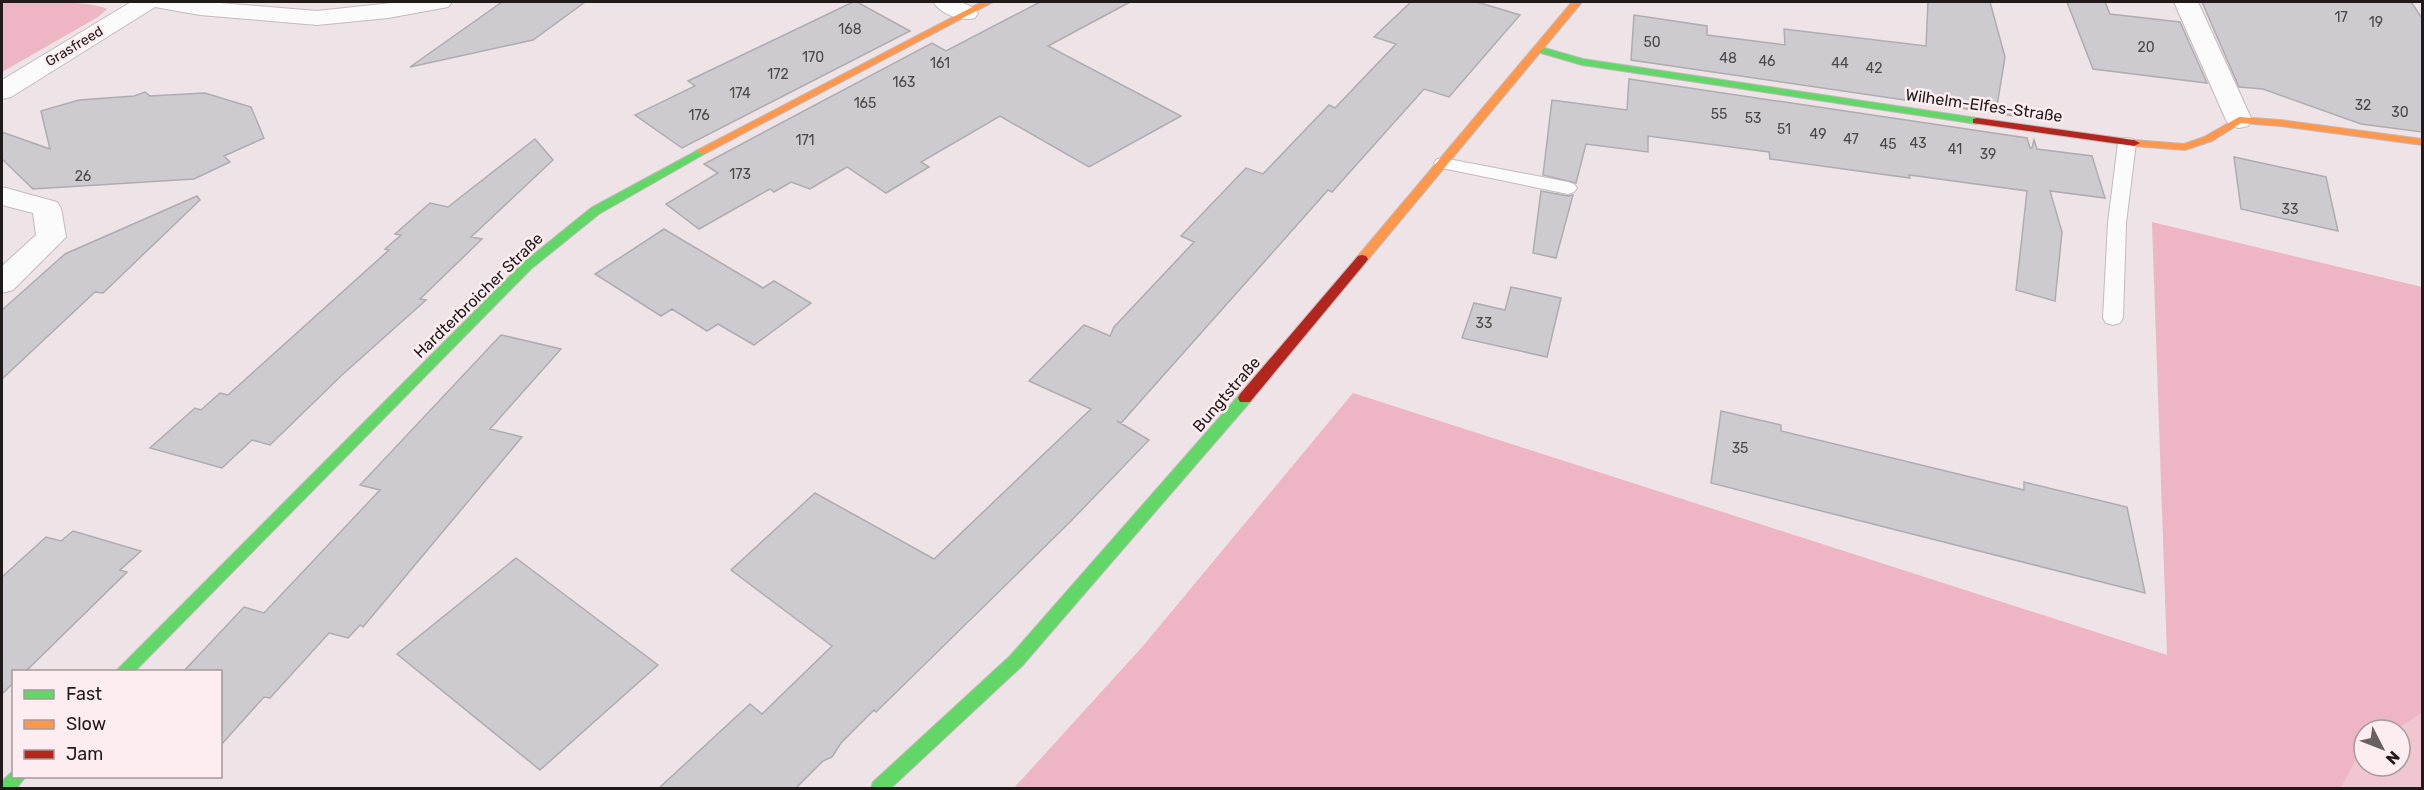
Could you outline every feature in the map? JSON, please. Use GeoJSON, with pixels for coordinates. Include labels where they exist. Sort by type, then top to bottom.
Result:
{"type":"FeatureCollection","features":[{"type":"Feature","properties":{"kind":"street","name":"Grasfreed"},"geometry":{"type":"LineString","coordinates":[[2,91],[147,2]]}},
{"type":"Feature","properties":{"kind":"street"},"geometry":{"type":"LineString","coordinates":[[162,2],[201,8],[317,18],[388,11],[440,2]]}},
{"type":"Feature","properties":{"kind":"street"},"geometry":{"type":"LineString","coordinates":[[945,2],[966,13]]}},
{"type":"Feature","properties":{"kind":"street","name":"Hardterbroicher Straße"},"geometry":{"type":"LineString","coordinates":[[125,670],[526,266],[595,211],[689,158],[988,2]]}},
{"type":"Feature","properties":{"kind":"street","name":"Bungtstraße"},"geometry":{"type":"LineString","coordinates":[[879,789],[1016,661],[1246,397],[1577,2]]}},
{"type":"Feature","properties":{"kind":"street"},"geometry":{"type":"LineString","coordinates":[[2186,2],[2239,120],[2280,123],[2422,142]]}},
{"type":"Feature","properties":{"kind":"street","name":"Wilhelm-Elfes-Straße"},"geometry":{"type":"LineString","coordinates":[[1538,49],[1582,62],[2127,142],[2185,147],[2208,139],[2239,120]]}},
{"type":"Feature","properties":{"kind":"street"},"geometry":{"type":"LineString","coordinates":[[2,196],[47,208],[51,237],[2,283]]}},
{"type":"Feature","properties":{"kind":"street"},"geometry":{"type":"LineString","coordinates":[[6,789],[17,778]]}},
{"type":"Feature","properties":{"kind":"lane"},"geometry":{"type":"LineString","coordinates":[[2113,318],[2117,223],[2127,142]]}},
{"type":"Feature","properties":{"kind":"lane"},"geometry":{"type":"LineString","coordinates":[[1443,163],[1568,188]]}},
{"type":"Feature","properties":{"kind":"shaded area"},"geometry":{"type":"Polygon","coordinates":[[[2,2],[72,3],[107,9],[98,17],[2,72],[2,2]]]}},
{"type":"Feature","properties":{"kind":"shaded area"},"geometry":{"type":"Polygon","coordinates":[[[2152,222],[2422,287],[2422,713],[2412,719],[2352,718],[2352,767],[2341,788],[1014,788],[1143,646],[1353,393],[2167,655],[2152,222]]]}},
{"type":"Feature","properties":{"kind":"shaded area"},"geometry":{"type":"Polygon","coordinates":[[[2422,713],[2422,788],[2341,788],[2352,766],[2352,778],[2412,778],[2412,719],[2422,713]]]}},
{"type":"Feature","properties":{"kind":"building"},"geometry":{"type":"Polygon","coordinates":[[[502,2],[585,2],[533,40],[410,67],[502,2]]]}},
{"type":"Feature","properties":{"kind":"building"},"geometry":{"type":"Polygon","coordinates":[[[857,2],[910,31],[682,148],[635,115],[695,86],[688,81],[857,2]]]}},
{"type":"Feature","properties":{"kind":"building"},"geometry":{"type":"Polygon","coordinates":[[[1040,2],[1130,2],[1048,46],[1181,116],[1089,167],[1000,116],[921,162],[929,167],[886,193],[847,167],[810,189],[791,182],[774,192],[770,189],[699,229],[666,204],[718,173],[704,164],[932,43],[946,51],[1040,2]]]}},
{"type":"Feature","properties":{"kind":"building"},"geometry":{"type":"Polygon","coordinates":[[[1411,2],[1477,2],[1520,15],[1449,97],[1424,89],[1332,192],[1328,190],[1121,423],[1117,421],[1149,440],[1070,522],[876,712],[874,710],[841,743],[832,757],[823,761],[795,789],[658,789],[750,704],[762,714],[832,646],[731,570],[815,493],[934,559],[1091,409],[1029,381],[1084,325],[1110,336],[1114,327],[1194,242],[1181,236],[1246,168],[1263,174],[1329,105],[1335,108],[1396,44],[1374,37],[1411,2]]]}},
{"type":"Feature","properties":{"kind":"building"},"geometry":{"type":"Polygon","coordinates":[[[1928,2],[1990,2],[2005,57],[1997,106],[2020,111],[2022,117],[1631,60],[1634,15],[1707,26],[1707,35],[1785,45],[1784,29],[1926,46],[1928,2]]]}},
{"type":"Feature","properties":{"kind":"building"},"geometry":{"type":"Polygon","coordinates":[[[2067,2],[2105,2],[2110,14],[2180,22],[2207,83],[2093,69],[2067,2]]]}},
{"type":"Feature","properties":{"kind":"building"},"geometry":{"type":"Polygon","coordinates":[[[2202,2],[2411,2],[2422,18],[2422,132],[2361,124],[2263,89],[2239,87],[2202,2]]]}},
{"type":"Feature","properties":{"kind":"building"},"geometry":{"type":"Polygon","coordinates":[[[1629,79],[2027,138],[2030,148],[2034,140],[2037,149],[2092,156],[2105,198],[2050,191],[2062,232],[2055,301],[2016,290],[2027,191],[1770,159],[1769,152],[1648,136],[1648,152],[1586,144],[1576,183],[1543,175],[1552,100],[1627,110],[1629,79]]]}},
{"type":"Feature","properties":{"kind":"building"},"geometry":{"type":"Polygon","coordinates":[[[145,92],[150,96],[205,93],[251,107],[264,138],[224,156],[230,162],[194,179],[33,189],[2,159],[2,132],[50,149],[41,111],[79,100],[134,96],[145,92]]]}},
{"type":"Feature","properties":{"kind":"building"},"geometry":{"type":"Polygon","coordinates":[[[535,139],[553,160],[471,237],[482,239],[420,299],[426,300],[342,375],[270,445],[252,440],[222,468],[150,448],[195,408],[201,410],[220,393],[228,395],[389,250],[385,249],[401,235],[395,234],[430,203],[448,207],[535,139]]]}},
{"type":"Feature","properties":{"kind":"building"},"geometry":{"type":"Polygon","coordinates":[[[2234,157],[2326,177],[2338,231],[2241,209],[2234,157]]]}},
{"type":"Feature","properties":{"kind":"building"},"geometry":{"type":"Polygon","coordinates":[[[1541,191],[1573,195],[1556,258],[1533,253],[1541,191]]]}},
{"type":"Feature","properties":{"kind":"building"},"geometry":{"type":"Polygon","coordinates":[[[197,196],[200,200],[103,293],[95,292],[2,379],[2,310],[65,254],[197,196]]]}},
{"type":"Feature","properties":{"kind":"building"},"geometry":{"type":"Polygon","coordinates":[[[664,229],[763,288],[774,281],[811,303],[754,345],[718,324],[707,331],[672,309],[661,316],[595,274],[664,229]]]}},
{"type":"Feature","properties":{"kind":"building"},"geometry":{"type":"Polygon","coordinates":[[[1511,287],[1561,298],[1547,357],[1462,338],[1474,303],[1505,310],[1511,287]]]}},
{"type":"Feature","properties":{"kind":"building"},"geometry":{"type":"Polygon","coordinates":[[[501,335],[561,349],[490,429],[522,437],[363,627],[360,625],[348,638],[329,633],[270,698],[264,697],[222,744],[222,670],[185,670],[244,607],[264,613],[380,490],[360,485],[501,335]]]}},
{"type":"Feature","properties":{"kind":"building"},"geometry":{"type":"Polygon","coordinates":[[[1721,411],[1781,425],[1781,431],[2024,490],[2024,482],[2127,507],[2145,593],[1711,483],[1721,411]]]}},
{"type":"Feature","properties":{"kind":"building"},"geometry":{"type":"Polygon","coordinates":[[[73,531],[141,551],[120,570],[127,572],[27,670],[12,670],[12,684],[2,694],[2,577],[46,537],[61,541],[73,531]]]}},
{"type":"Feature","properties":{"kind":"building"},"geometry":{"type":"Polygon","coordinates":[[[516,558],[658,665],[540,770],[397,654],[516,558]]]}},
{"type":"Feature","properties":{"kind":"traffic: fast"},"geometry":{"type":"LineString","coordinates":[[1538,49],[1582,62],[1977,121]]}},
{"type":"Feature","properties":{"kind":"traffic: fast"},"geometry":{"type":"LineString","coordinates":[[125,670],[527,266],[595,211],[702,151]]}},
{"type":"Feature","properties":{"kind":"traffic: fast"},"geometry":{"type":"LineString","coordinates":[[879,788],[1016,661],[1245,398]]}},
{"type":"Feature","properties":{"kind":"traffic: fast"},"geometry":{"type":"LineString","coordinates":[[6,788],[16,778]]}},
{"type":"Feature","properties":{"kind":"traffic: slow"},"geometry":{"type":"LineString","coordinates":[[702,151],[988,2]]}},
{"type":"Feature","properties":{"kind":"traffic: slow"},"geometry":{"type":"LineString","coordinates":[[1362,259],[1577,2]]}},
{"type":"Feature","properties":{"kind":"traffic: slow"},"geometry":{"type":"LineString","coordinates":[[2134,143],[2185,147],[2208,139],[2239,120],[2280,123],[2422,142]]}},
{"type":"Feature","properties":{"kind":"traffic: jam"},"geometry":{"type":"LineString","coordinates":[[1977,121],[2134,143]]}},
{"type":"Feature","properties":{"kind":"traffic: jam"},"geometry":{"type":"LineString","coordinates":[[1245,398],[1362,259]]}}]}
